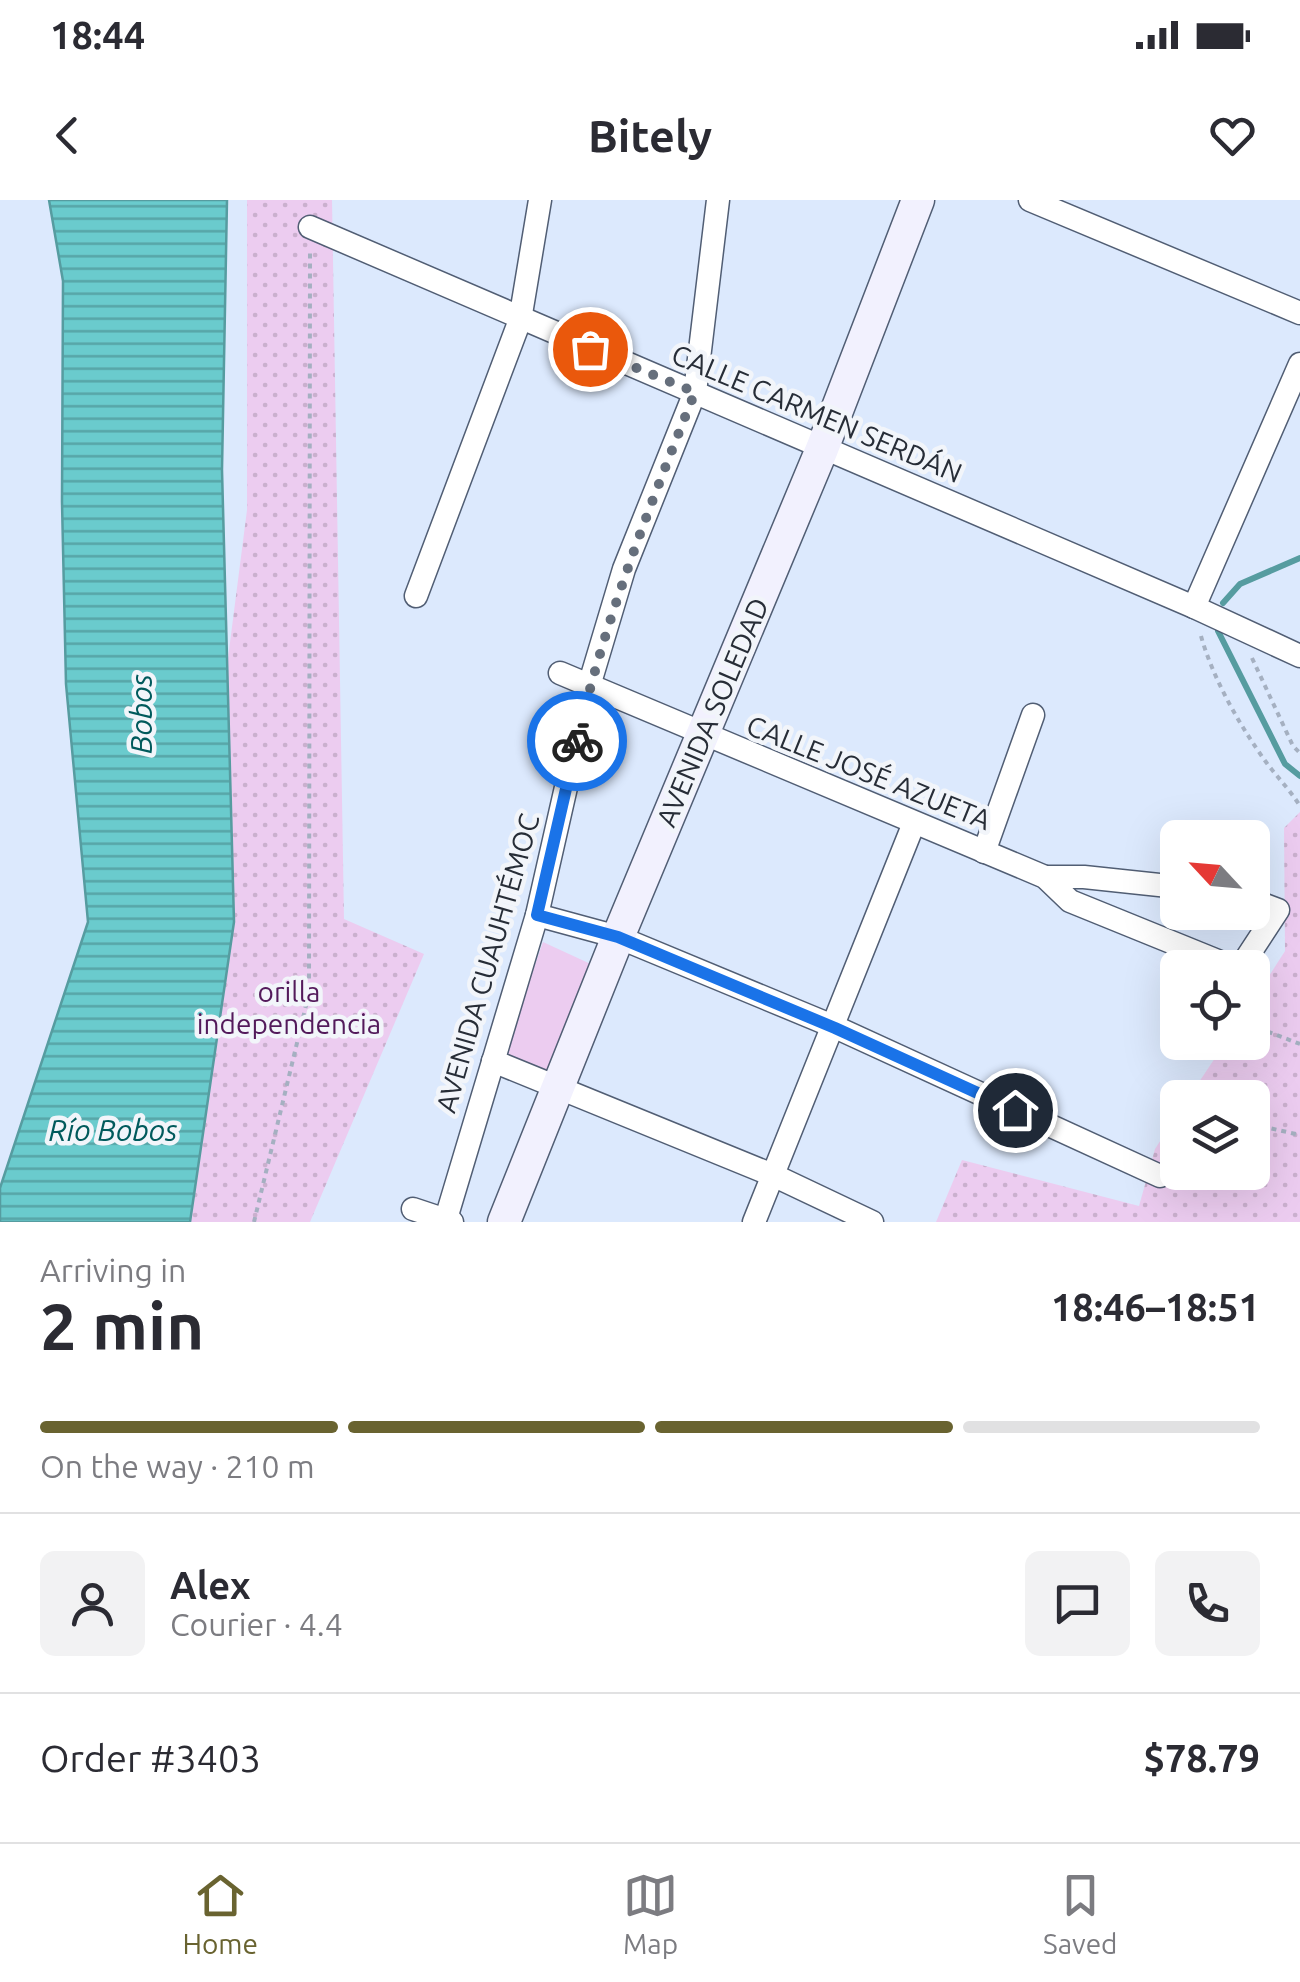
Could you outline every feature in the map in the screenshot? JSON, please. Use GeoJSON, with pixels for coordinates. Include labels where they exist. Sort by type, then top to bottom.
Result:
{"type":"FeatureCollection","features":[{"type":"Feature","properties":{"kind":"main road","name":"AVENIDA SOLEDAD"},"geometry":{"type":"LineString","coordinates":[[504,1222],[618,937],[822,449],[918,200]]}},
{"type":"Feature","properties":{"kind":"street"},"geometry":{"type":"LineString","coordinates":[[416,596],[520,320],[540,200]]}},
{"type":"Feature","properties":{"kind":"street","name":"AVENIDA CUAUHTÉMOC"},"geometry":{"type":"LineString","coordinates":[[447,1221],[537,915],[589,686],[624,569],[695,392],[718,200]]}},
{"type":"Feature","properties":{"kind":"street"},"geometry":{"type":"LineString","coordinates":[[1030,200],[1300,312]]}},
{"type":"Feature","properties":{"kind":"street","name":"CALLE CARMEN SERDÁN"},"geometry":{"type":"LineString","coordinates":[[310,227],[1300,656]]}},
{"type":"Feature","properties":{"kind":"street"},"geometry":{"type":"LineString","coordinates":[[1194,607],[1300,364]]}},
{"type":"Feature","properties":{"kind":"street","name":"CALLE JOSÉ AZUETA"},"geometry":{"type":"LineString","coordinates":[[560,673],[1045,878],[1070,901],[1192,950]]}},
{"type":"Feature","properties":{"kind":"street"},"geometry":{"type":"LineString","coordinates":[[984,852],[1033,715]]}},
{"type":"Feature","properties":{"kind":"street"},"geometry":{"type":"LineString","coordinates":[[754,1222],[914,823]]}},
{"type":"Feature","properties":{"kind":"street","name":"CALLE JOSÉ AZUETA"},"geometry":{"type":"LineString","coordinates":[[1045,878],[1084,877],[1160,885]]}},
{"type":"Feature","properties":{"kind":"street"},"geometry":{"type":"LineString","coordinates":[[537,915],[618,937],[835,1028],[1160,1176]]}},
{"type":"Feature","properties":{"kind":"street"},"geometry":{"type":"LineString","coordinates":[[492,1061],[775,1176],[872,1222]]}},
{"type":"Feature","properties":{"kind":"street"},"geometry":{"type":"LineString","coordinates":[[413,1209],[447,1221]]}},
{"type":"Feature","properties":{"kind":"path"},"geometry":{"type":"LineString","coordinates":[[254,1222],[309,993],[310,227]]}},
{"type":"Feature","properties":{"kind":"path"},"geometry":{"type":"LineString","coordinates":[[1194,607],[1205,651],[1237,715],[1300,806]]}},
{"type":"Feature","properties":{"kind":"path"},"geometry":{"type":"LineString","coordinates":[[1252,633],[1252,662],[1300,753]]}},
{"type":"Feature","properties":{"kind":"path"},"geometry":{"type":"LineString","coordinates":[[1270,1032],[1300,1044]]}},
{"type":"Feature","properties":{"kind":"path"},"geometry":{"type":"LineString","coordinates":[[1270,1128],[1300,1135]]}},
{"type":"Feature","properties":{"kind":"green space","name":"orilla independencia"},"geometry":{"type":"Polygon","coordinates":[[[247,200],[332,200],[344,919],[424,954],[310,1222],[165,1222],[189,962],[247,510],[247,200]]]}},
{"type":"Feature","properties":{"kind":"green space"},"geometry":{"type":"Polygon","coordinates":[[[1300,812],[1300,1222],[936,1222],[962,1160],[1139,1206],[1160,1141],[1160,1190],[1270,1190],[1270,1080],[1200,1080],[1214,1060],[1270,1060],[1270,974],[1285,951],[1284,828],[1300,812]]]}},
{"type":"Feature","properties":{"kind":"green space"},"geometry":{"type":"Polygon","coordinates":[[[543,942],[595,966],[554,1074],[503,1056],[543,942]]]}},
{"type":"Feature","properties":{"kind":"water","name":"Río Bobos"},"geometry":{"type":"Polygon","coordinates":[[[49,200],[227,200],[222,470],[234,922],[190,1222],[0,1222],[0,1188],[88,922],[66,684],[63,281],[49,200]]]}},
{"type":"Feature","properties":{"kind":"waterway"},"geometry":{"type":"LineString","coordinates":[[1223,603],[1240,584],[1300,558]]}},
{"type":"Feature","properties":{"kind":"waterway"},"geometry":{"type":"LineString","coordinates":[[1218,631],[1285,764],[1300,776]]}},
{"type":"Feature","properties":{"kind":"way so far"},"geometry":{"type":"LineString","coordinates":[[577,741],[624,569],[695,392],[590,349]]}},
{"type":"Feature","properties":{"kind":"route"},"geometry":{"type":"LineString","coordinates":[[577,741],[537,915],[618,937],[835,1028],[1015,1110]]}},
{"type":"Feature","properties":{"kind":"water label","name":"Bobos"},"geometry":{"type":"Point","coordinates":[141,714]}}]}
